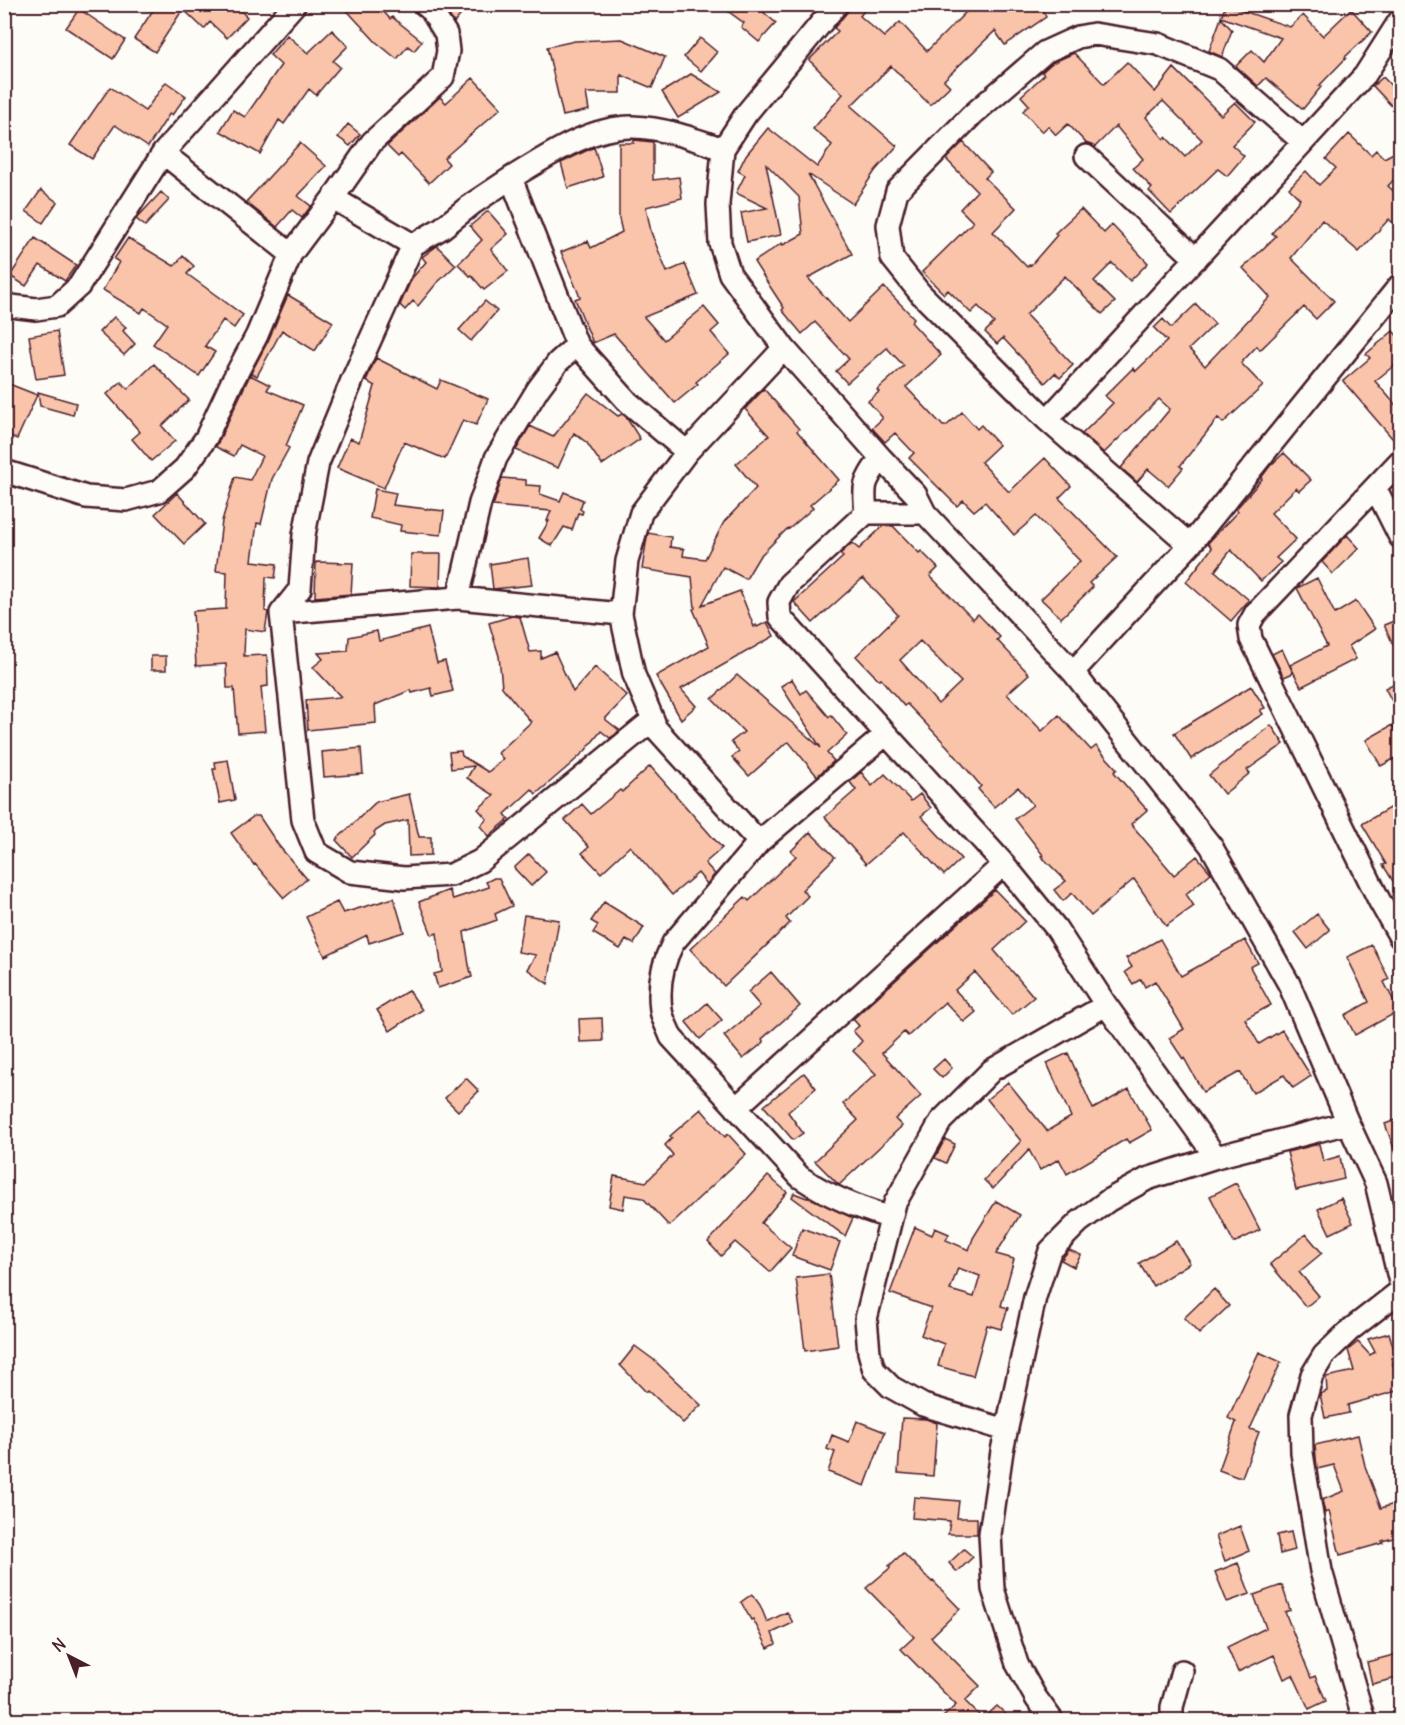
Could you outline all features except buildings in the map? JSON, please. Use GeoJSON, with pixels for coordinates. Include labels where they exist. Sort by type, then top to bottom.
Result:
{"type":"FeatureCollection","features":[{"type":"Feature","properties":{"kind":"street"},"geometry":{"type":"LineString","coordinates":[[4,303],[36,309],[57,306],[79,286],[163,153],[295,4]]}},
{"type":"Feature","properties":{"kind":"street"},"geometry":{"type":"LineString","coordinates":[[4,471],[86,497],[126,500],[159,491],[185,468],[206,438],[257,335],[291,254],[372,142],[442,77],[448,51],[446,34],[431,10],[424,4]]}},
{"type":"Feature","properties":{"kind":"street"},"geometry":{"type":"LineString","coordinates":[[837,4],[746,114],[723,149],[718,204],[720,243],[730,274],[784,348],[916,495],[925,513],[1074,672],[1210,846],[1289,984],[1376,1183],[1401,1282]]}},
{"type":"Feature","properties":{"kind":"street"},"geometry":{"type":"LineString","coordinates":[[1047,420],[1365,75],[1401,20]]}},
{"type":"Feature","properties":{"kind":"street"},"geometry":{"type":"LineString","coordinates":[[1190,545],[1047,420],[920,293],[892,258],[888,225],[897,191],[972,115],[1045,52],[1078,37],[1094,33],[1158,44],[1218,69],[1303,142]]}},
{"type":"Feature","properties":{"kind":"street"},"geometry":{"type":"LineString","coordinates":[[723,149],[678,134],[632,127],[594,134],[553,153],[511,178],[472,204],[442,228],[413,245],[352,378],[318,463],[304,535],[300,589],[281,613],[303,820],[316,852],[350,872],[404,878],[451,875],[480,861],[650,722],[654,722],[634,675],[621,614],[627,561],[642,513],[687,452],[784,348]]}},
{"type":"Feature","properties":{"kind":"street"},"geometry":{"type":"LineString","coordinates":[[163,153],[291,254]]}},
{"type":"Feature","properties":{"kind":"street"},"geometry":{"type":"LineString","coordinates":[[1086,156],[1196,259]]}},
{"type":"Feature","properties":{"kind":"street"},"geometry":{"type":"LineString","coordinates":[[511,178],[577,345],[628,402],[687,452]]}},
{"type":"Feature","properties":{"kind":"street"},"geometry":{"type":"LineString","coordinates":[[333,198],[413,245]]}},
{"type":"Feature","properties":{"kind":"street"},"geometry":{"type":"LineString","coordinates":[[1074,672],[1190,545],[1401,285]]}},
{"type":"Feature","properties":{"kind":"street"},"geometry":{"type":"LineString","coordinates":[[458,598],[480,503],[496,458],[538,389],[558,362],[577,345]]}},
{"type":"Feature","properties":{"kind":"street"},"geometry":{"type":"LineString","coordinates":[[866,513],[864,488],[869,475],[881,458]]}},
{"type":"Feature","properties":{"kind":"street"},"geometry":{"type":"LineString","coordinates":[[1401,461],[1255,614],[1249,625],[1251,639],[1379,900],[1401,937]]}},
{"type":"Feature","properties":{"kind":"street"},"geometry":{"type":"LineString","coordinates":[[1376,489],[1401,537]]}},
{"type":"Feature","properties":{"kind":"street"},"geometry":{"type":"LineString","coordinates":[[925,513],[866,513],[789,584],[779,602],[780,617],[1004,864],[1056,928],[1106,1005],[1216,1157]]}},
{"type":"Feature","properties":{"kind":"street"},"geometry":{"type":"LineString","coordinates":[[281,613],[458,598],[621,614]]}},
{"type":"Feature","properties":{"kind":"street"},"geometry":{"type":"LineString","coordinates":[[650,722],[759,842]]}},
{"type":"Feature","properties":{"kind":"street"},"geometry":{"type":"LineString","coordinates":[[885,735],[759,842],[673,943],[665,958],[661,979],[661,1011],[671,1037],[800,1177],[826,1194],[891,1218]]}},
{"type":"Feature","properties":{"kind":"street"},"geometry":{"type":"LineString","coordinates":[[735,1108],[1004,864]]}},
{"type":"Feature","properties":{"kind":"street"},"geometry":{"type":"LineString","coordinates":[[1006,1430],[923,1405],[891,1388],[874,1370],[869,1352],[866,1319],[895,1203],[942,1121],[992,1070],[1106,1005]]}},
{"type":"Feature","properties":{"kind":"street"},"geometry":{"type":"LineString","coordinates":[[1052,1720],[1036,1698],[1017,1664],[993,1589],[990,1534],[1006,1430],[1035,1297],[1050,1251],[1079,1222],[1109,1200],[1147,1179],[1216,1157],[1348,1122]]}},
{"type":"Feature","properties":{"kind":"street"},"geometry":{"type":"LineString","coordinates":[[1364,1720],[1321,1571],[1302,1453],[1301,1415],[1312,1375],[1323,1355],[1350,1330],[1401,1290]]}},
{"type":"Feature","properties":{"kind":"street"},"geometry":{"type":"LineString","coordinates":[[1172,1720],[1172,1707],[1182,1671]]}}]}
